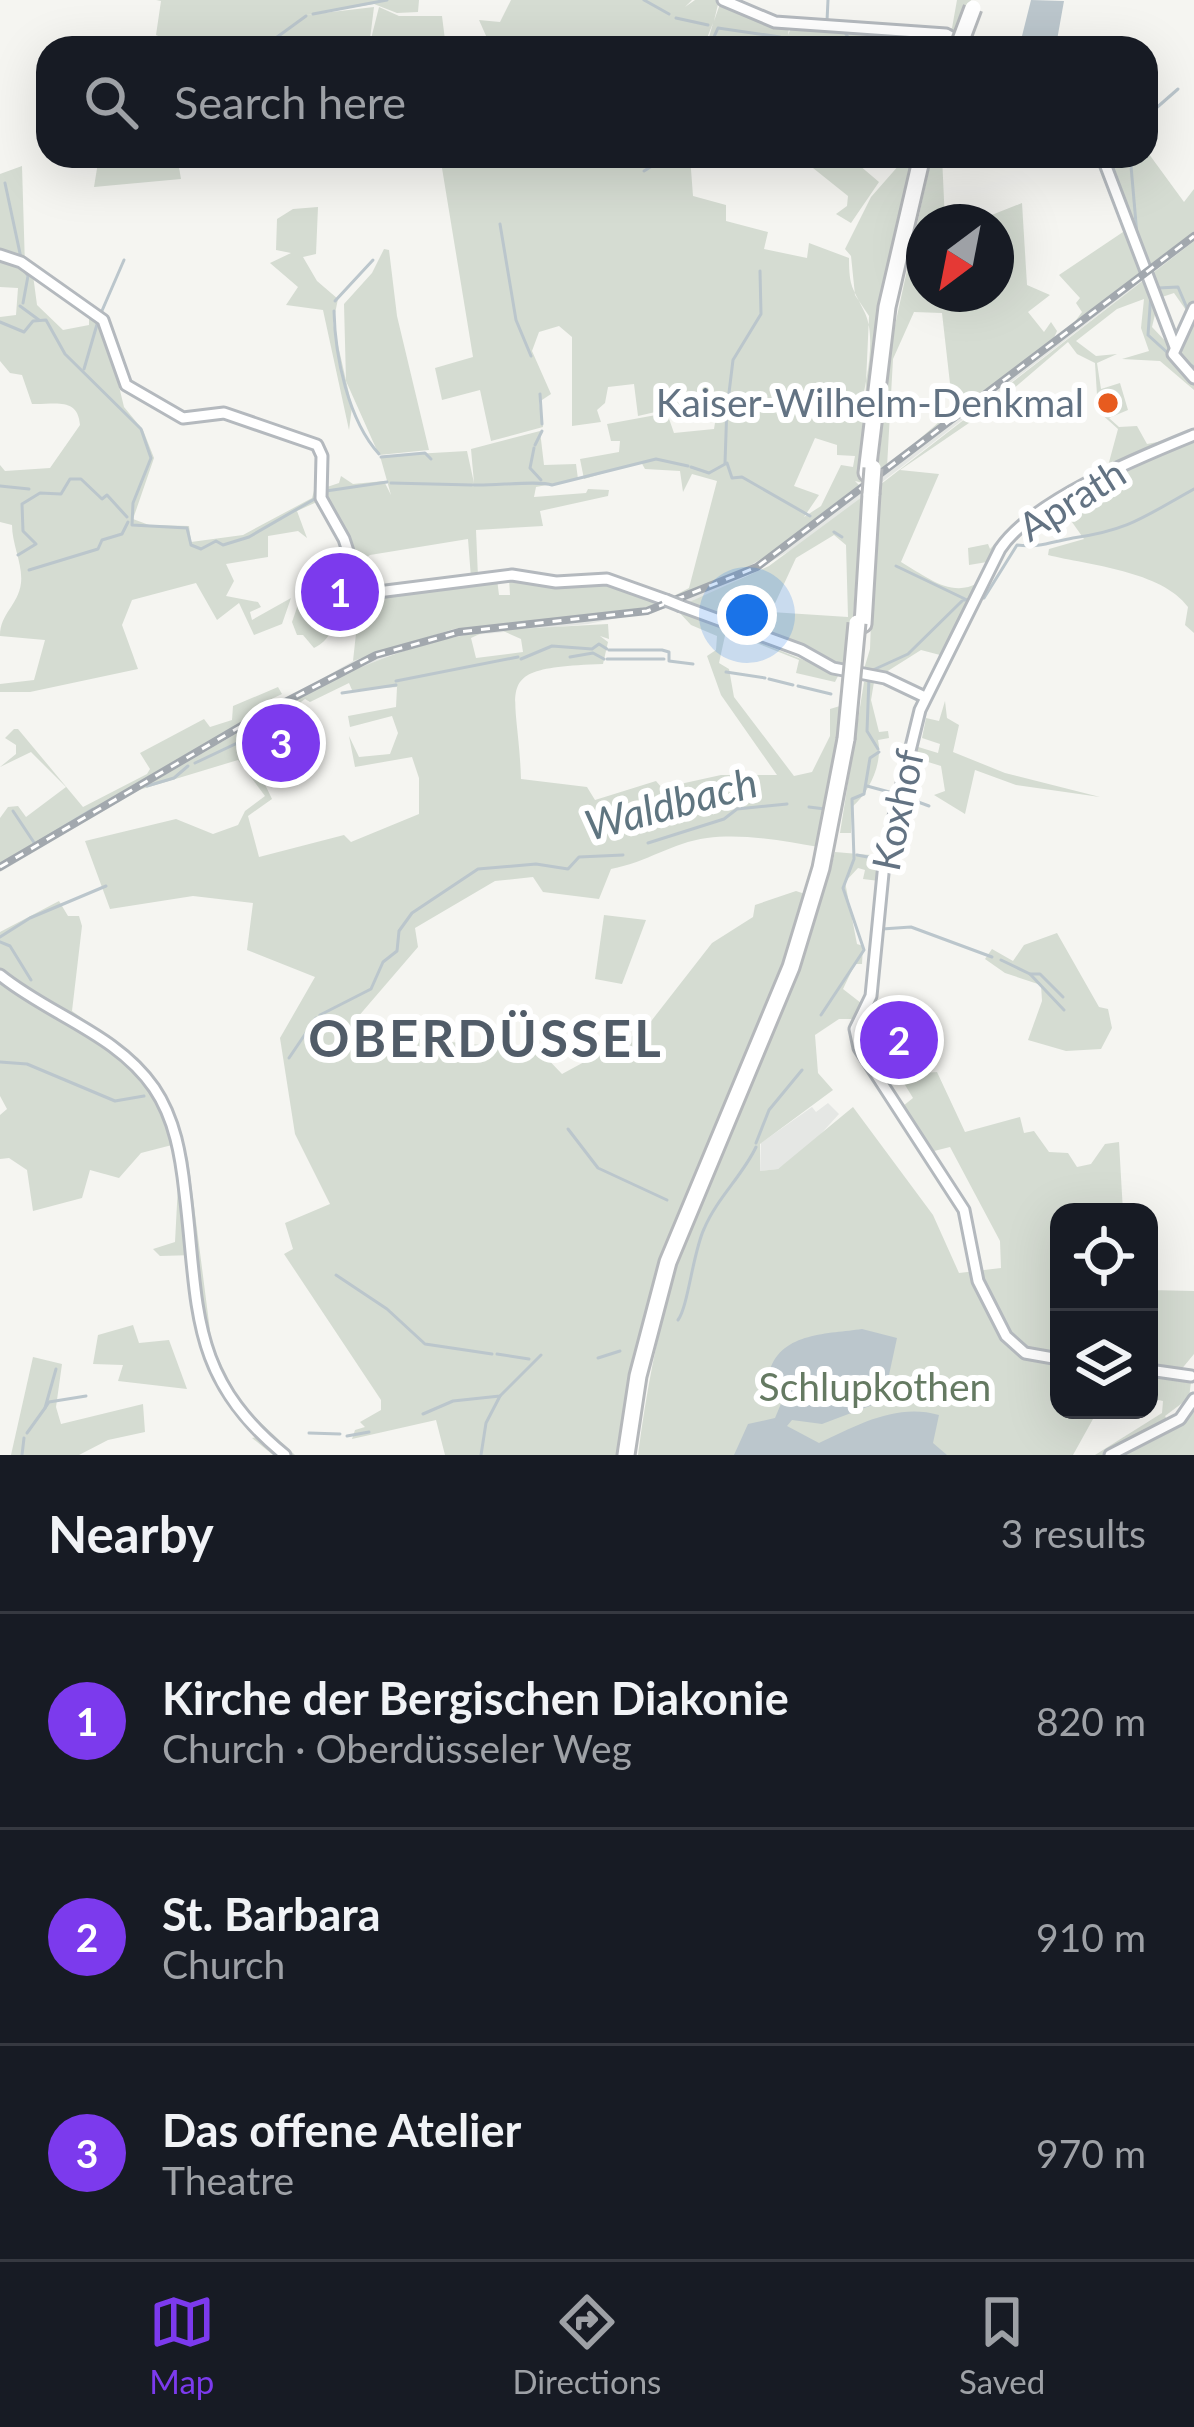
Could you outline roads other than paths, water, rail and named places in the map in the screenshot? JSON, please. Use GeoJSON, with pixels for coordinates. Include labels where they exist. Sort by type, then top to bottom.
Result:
{"type":"FeatureCollection","features":[{"type":"Feature","properties":{"kind":"highway"},"geometry":{"type":"LineString","coordinates":[[968,36],[978,5]]}},
{"type":"Feature","properties":{"kind":"highway"},"geometry":{"type":"LineString","coordinates":[[629,1455],[638,1393],[680,1228],[775,1007],[824,869],[849,739],[887,307],[922,168]]}},
{"type":"Feature","properties":{"kind":"main road"},"geometry":{"type":"LineString","coordinates":[[723,0],[775,22],[949,36]]}},
{"type":"Feature","properties":{"kind":"main road"},"geometry":{"type":"LineString","coordinates":[[1107,168],[1175,347]]}},
{"type":"Feature","properties":{"kind":"main road"},"geometry":{"type":"LineString","coordinates":[[0,255],[21,262],[103,320],[126,385],[183,418],[224,413],[313,442],[322,456],[320,496],[344,539],[362,594],[512,574],[558,582],[607,579],[801,650],[833,668],[885,678],[925,697]]}},
{"type":"Feature","properties":{"kind":"main road"},"geometry":{"type":"LineString","coordinates":[[1192,312],[1175,347],[1174,360],[1194,378]]}},
{"type":"Feature","properties":{"kind":"main road","name":"Aprath"},"geometry":{"type":"LineString","coordinates":[[975,598],[1003,545],[1029,521],[1150,452],[1194,436]]}},
{"type":"Feature","properties":{"kind":"main road","name":"Koxhof"},"geometry":{"type":"LineString","coordinates":[[975,598],[925,697],[885,853],[871,998],[855,1036],[964,1210],[978,1281],[1006,1336],[1025,1353],[1050,1357]]}},
{"type":"Feature","properties":{"kind":"main road"},"geometry":{"type":"LineString","coordinates":[[0,975],[112,1046],[158,1094],[180,1158],[208,1359],[231,1402],[286,1455]]}},
{"type":"Feature","properties":{"kind":"main road"},"geometry":{"type":"LineString","coordinates":[[1158,1371],[1193,1374]]}},
{"type":"Feature","properties":{"kind":"main road"},"geometry":{"type":"LineString","coordinates":[[1110,1455],[1180,1419],[1194,1399]]}},
{"type":"Feature","properties":{"kind":"waterway"},"geometry":{"type":"LineString","coordinates":[[313,14],[387,0]]}},
{"type":"Feature","properties":{"kind":"waterway"},"geometry":{"type":"LineString","coordinates":[[644,0],[669,14]]}},
{"type":"Feature","properties":{"kind":"waterway"},"geometry":{"type":"LineString","coordinates":[[827,21],[828,0]]}},
{"type":"Feature","properties":{"kind":"waterway"},"geometry":{"type":"LineString","coordinates":[[278,36],[306,16]]}},
{"type":"Feature","properties":{"kind":"waterway"},"geometry":{"type":"LineString","coordinates":[[676,18],[708,25]]}},
{"type":"Feature","properties":{"kind":"waterway"},"geometry":{"type":"LineString","coordinates":[[714,36],[718,28],[773,36]]}},
{"type":"Feature","properties":{"kind":"waterway"},"geometry":{"type":"LineString","coordinates":[[844,31],[847,36]]}},
{"type":"Feature","properties":{"kind":"waterway"},"geometry":{"type":"LineString","coordinates":[[1158,106],[1178,89]]}},
{"type":"Feature","properties":{"kind":"waterway"},"geometry":{"type":"LineString","coordinates":[[644,171],[649,168]]}},
{"type":"Feature","properties":{"kind":"waterway"},"geometry":{"type":"LineString","coordinates":[[1131,168],[1137,235]]}},
{"type":"Feature","properties":{"kind":"waterway"},"geometry":{"type":"LineString","coordinates":[[5,183],[21,258]]}},
{"type":"Feature","properties":{"kind":"waterway"},"geometry":{"type":"LineString","coordinates":[[500,224],[516,320],[531,356]]}},
{"type":"Feature","properties":{"kind":"waterway"},"geometry":{"type":"LineString","coordinates":[[101,313],[124,260]]}},
{"type":"Feature","properties":{"kind":"waterway"},"geometry":{"type":"LineString","coordinates":[[335,301],[373,260]]}},
{"type":"Feature","properties":{"kind":"waterway"},"geometry":{"type":"LineString","coordinates":[[22,267],[28,276],[23,303]]}},
{"type":"Feature","properties":{"kind":"waterway"},"geometry":{"type":"LineString","coordinates":[[728,401],[733,360],[761,314],[760,271]]}},
{"type":"Feature","properties":{"kind":"waterway"},"geometry":{"type":"LineString","coordinates":[[1158,288],[1178,287],[1187,308]]}},
{"type":"Feature","properties":{"kind":"waterway"},"geometry":{"type":"LineString","coordinates":[[1151,293],[1148,335],[1170,355]]}},
{"type":"Feature","properties":{"kind":"waterway"},"geometry":{"type":"LineString","coordinates":[[20,306],[39,320]]}},
{"type":"Feature","properties":{"kind":"waterway"},"geometry":{"type":"LineString","coordinates":[[334,311],[345,387],[359,424],[379,454]]}},
{"type":"Feature","properties":{"kind":"waterway"},"geometry":{"type":"LineString","coordinates":[[0,322],[24,332],[33,321],[46,320],[65,354],[141,429],[151,458],[133,503],[132,525],[187,528],[191,545],[201,549],[216,541],[223,545],[249,537],[318,497]]}},
{"type":"Feature","properties":{"kind":"waterway"},"geometry":{"type":"LineString","coordinates":[[84,369],[98,321]]}},
{"type":"Feature","properties":{"kind":"waterway"},"geometry":{"type":"LineString","coordinates":[[1185,362],[1194,367]]}},
{"type":"Feature","properties":{"kind":"waterway"},"geometry":{"type":"LineString","coordinates":[[540,394],[542,424]]}},
{"type":"Feature","properties":{"kind":"waterway"},"geometry":{"type":"LineString","coordinates":[[725,463],[727,405]]}},
{"type":"Feature","properties":{"kind":"waterway"},"geometry":{"type":"LineString","coordinates":[[535,445],[542,431]]}},
{"type":"Feature","properties":{"kind":"waterway"},"geometry":{"type":"LineString","coordinates":[[534,448],[530,468],[541,480]]}},
{"type":"Feature","properties":{"kind":"waterway"},"geometry":{"type":"LineString","coordinates":[[381,457],[425,453],[431,459]]}},
{"type":"Feature","properties":{"kind":"waterway"},"geometry":{"type":"LineString","coordinates":[[474,485],[552,485],[656,459],[688,466]]}},
{"type":"Feature","properties":{"kind":"waterway"},"geometry":{"type":"LineString","coordinates":[[691,467],[709,473],[727,463],[732,478],[742,477],[810,516]]}},
{"type":"Feature","properties":{"kind":"waterway"},"geometry":{"type":"LineString","coordinates":[[18,555],[36,544],[23,531],[22,504],[40,493],[61,494],[70,479],[81,479],[102,499],[107,495],[127,517]]}},
{"type":"Feature","properties":{"kind":"waterway"},"geometry":{"type":"LineString","coordinates":[[326,491],[387,482]]}},
{"type":"Feature","properties":{"kind":"waterway"},"geometry":{"type":"LineString","coordinates":[[391,483],[472,485]]}},
{"type":"Feature","properties":{"kind":"waterway"},"geometry":{"type":"LineString","coordinates":[[0,486],[29,489]]}},
{"type":"Feature","properties":{"kind":"waterway"},"geometry":{"type":"LineString","coordinates":[[964,600],[984,598],[1017,545],[1109,531],[1194,489]]}},
{"type":"Feature","properties":{"kind":"waterway"},"geometry":{"type":"LineString","coordinates":[[29,570],[98,549],[102,540],[122,534],[128,522]]}},
{"type":"Feature","properties":{"kind":"waterway"},"geometry":{"type":"LineString","coordinates":[[834,532],[842,537]]}},
{"type":"Feature","properties":{"kind":"waterway"},"geometry":{"type":"LineString","coordinates":[[896,566],[965,599]]}},
{"type":"Feature","properties":{"kind":"waterway"},"geometry":{"type":"LineString","coordinates":[[873,670],[908,654],[962,601]]}},
{"type":"Feature","properties":{"kind":"waterway"},"geometry":{"type":"LineString","coordinates":[[521,659],[552,646],[592,649],[599,644],[607,649]]}},
{"type":"Feature","properties":{"kind":"waterway"},"geometry":{"type":"LineString","coordinates":[[609,650],[662,650],[669,652],[669,661],[693,664]]}},
{"type":"Feature","properties":{"kind":"waterway"},"geometry":{"type":"LineString","coordinates":[[570,657],[593,653],[604,659]]}},
{"type":"Feature","properties":{"kind":"waterway"},"geometry":{"type":"LineString","coordinates":[[396,681],[518,657]]}},
{"type":"Feature","properties":{"kind":"waterway"},"geometry":{"type":"LineString","coordinates":[[607,659],[664,659]]}},
{"type":"Feature","properties":{"kind":"waterway"},"geometry":{"type":"LineString","coordinates":[[726,672],[765,678]]}},
{"type":"Feature","properties":{"kind":"waterway"},"geometry":{"type":"LineString","coordinates":[[869,678],[867,731],[878,749]]}},
{"type":"Feature","properties":{"kind":"waterway"},"geometry":{"type":"LineString","coordinates":[[769,679],[793,685]]}},
{"type":"Feature","properties":{"kind":"waterway"},"geometry":{"type":"LineString","coordinates":[[342,693],[396,685]]}},
{"type":"Feature","properties":{"kind":"waterway"},"geometry":{"type":"LineString","coordinates":[[798,686],[831,694]]}},
{"type":"Feature","properties":{"kind":"waterway"},"geometry":{"type":"LineString","coordinates":[[275,724],[308,712]]}},
{"type":"Feature","properties":{"kind":"waterway"},"geometry":{"type":"LineString","coordinates":[[195,763],[267,729]]}},
{"type":"Feature","properties":{"kind":"waterway"},"geometry":{"type":"LineString","coordinates":[[821,1015],[864,950],[843,888],[854,859],[852,799],[864,794],[870,758],[879,752]]}},
{"type":"Feature","properties":{"kind":"waterway"},"geometry":{"type":"LineString","coordinates":[[147,786],[174,778],[188,766]]}},
{"type":"Feature","properties":{"kind":"waterway"},"geometry":{"type":"LineString","coordinates":[[867,786],[893,793]]}},
{"type":"Feature","properties":{"kind":"waterway"},"geometry":{"type":"LineString","coordinates":[[902,796],[929,806]]}},
{"type":"Feature","properties":{"kind":"waterway","name":"Waldbach"},"geometry":{"type":"LineString","coordinates":[[648,843],[724,819],[737,809],[787,804]]}},
{"type":"Feature","properties":{"kind":"waterway","name":"Waldbach"},"geometry":{"type":"LineString","coordinates":[[809,807],[825,809]]}},
{"type":"Feature","properties":{"kind":"waterway"},"geometry":{"type":"LineString","coordinates":[[13,811],[35,844],[93,809]]}},
{"type":"Feature","properties":{"kind":"waterway","name":"Waldbach"},"geometry":{"type":"LineString","coordinates":[[320,1015],[371,989],[383,962],[397,951],[399,931],[412,913],[478,869],[536,864],[568,869],[579,857],[623,855]]}},
{"type":"Feature","properties":{"kind":"waterway"},"geometry":{"type":"LineString","coordinates":[[857,855],[878,859]]}},
{"type":"Feature","properties":{"kind":"waterway"},"geometry":{"type":"LineString","coordinates":[[0,937],[30,918],[106,886]]}},
{"type":"Feature","properties":{"kind":"waterway"},"geometry":{"type":"LineString","coordinates":[[882,929],[911,927],[992,957]]}},
{"type":"Feature","properties":{"kind":"waterway"},"geometry":{"type":"LineString","coordinates":[[0,942],[10,946],[31,980]]}},
{"type":"Feature","properties":{"kind":"waterway"},"geometry":{"type":"LineString","coordinates":[[1001,960],[1030,974],[1064,1010]]}},
{"type":"Feature","properties":{"kind":"waterway"},"geometry":{"type":"LineString","coordinates":[[1030,974],[1040,974],[1063,997]]}},
{"type":"Feature","properties":{"kind":"waterway","name":"Waldbach"},"geometry":{"type":"LineString","coordinates":[[289,1058],[316,1018]]}},
{"type":"Feature","properties":{"kind":"waterway"},"geometry":{"type":"LineString","coordinates":[[0,1062],[27,1064],[115,1101],[144,1096]]}},
{"type":"Feature","properties":{"kind":"waterway"},"geometry":{"type":"LineString","coordinates":[[756,1143],[769,1110],[802,1070]]}},
{"type":"Feature","properties":{"kind":"waterway"},"geometry":{"type":"LineString","coordinates":[[568,1129],[598,1168],[667,1200]]}},
{"type":"Feature","properties":{"kind":"waterway"},"geometry":{"type":"LineString","coordinates":[[678,1320],[704,1229],[756,1147]]}},
{"type":"Feature","properties":{"kind":"waterway"},"geometry":{"type":"LineString","coordinates":[[336,1275],[387,1309],[425,1344],[492,1354]]}},
{"type":"Feature","properties":{"kind":"waterway"},"geometry":{"type":"LineString","coordinates":[[598,1358],[620,1351]]}},
{"type":"Feature","properties":{"kind":"waterway"},"geometry":{"type":"LineString","coordinates":[[497,1354],[529,1359]]}},
{"type":"Feature","properties":{"kind":"waterway"},"geometry":{"type":"LineString","coordinates":[[423,1414],[453,1401],[500,1396],[541,1355]]}},
{"type":"Feature","properties":{"kind":"waterway"},"geometry":{"type":"LineString","coordinates":[[27,1433],[45,1408],[56,1369]]}},
{"type":"Feature","properties":{"kind":"waterway"},"geometry":{"type":"LineString","coordinates":[[45,1408],[49,1402],[86,1396]]}},
{"type":"Feature","properties":{"kind":"waterway"},"geometry":{"type":"LineString","coordinates":[[481,1455],[486,1423],[500,1396]]}},
{"type":"Feature","properties":{"kind":"waterway"},"geometry":{"type":"LineString","coordinates":[[347,1436],[369,1432]]}},
{"type":"Feature","properties":{"kind":"waterway"},"geometry":{"type":"LineString","coordinates":[[309,1433],[340,1434]]}},
{"type":"Feature","properties":{"kind":"waterway"},"geometry":{"type":"LineString","coordinates":[[22,1455],[24,1438]]}},
{"type":"Feature","properties":{"kind":"railway"},"geometry":{"type":"LineString","coordinates":[[0,867],[260,715],[376,655],[459,632],[647,611],[757,567],[1194,236]]}},
{"type":"Feature","properties":{"kind":"place","name":"Kaiser-Wilhelm-Denkmal"},"geometry":{"type":"Point","coordinates":[1108,403]}},
{"type":"Feature","properties":{"kind":"place","name":"Kirche der Bergischen Diakonie"},"geometry":{"type":"Point","coordinates":[340,592]}},
{"type":"Feature","properties":{"kind":"place","name":"Das offene Atelier"},"geometry":{"type":"Point","coordinates":[281,743]}},
{"type":"Feature","properties":{"kind":"place","name":"St. Barbara"},"geometry":{"type":"Point","coordinates":[899,1040]}},
{"type":"Feature","properties":{"kind":"district","name":"OBERDÜSSEL"},"geometry":{"type":"Point","coordinates":[486,1039]}},
{"type":"Feature","properties":{"kind":"park label","name":"Schlupkothen"},"geometry":{"type":"Point","coordinates":[875,1387]}}]}
